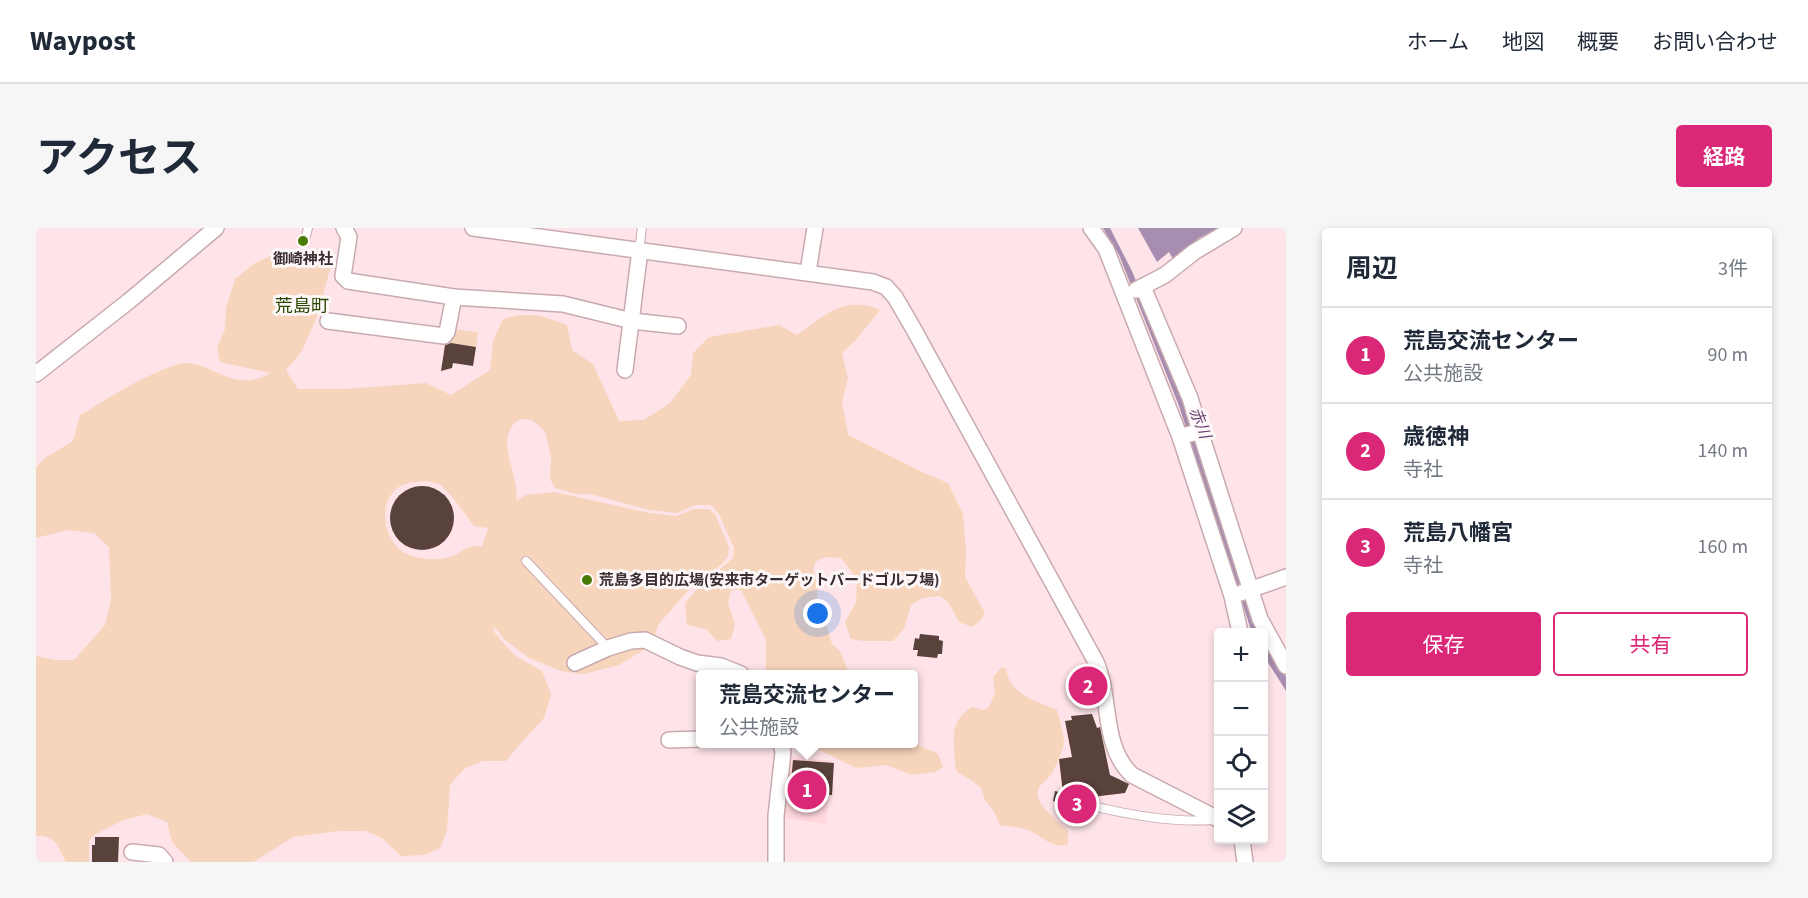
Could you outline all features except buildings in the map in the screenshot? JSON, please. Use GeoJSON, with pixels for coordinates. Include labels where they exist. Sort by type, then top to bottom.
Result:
{"type":"FeatureCollection","features":[{"type":"Feature","properties":{"kind":"street"},"geometry":{"type":"LineString","coordinates":[[36,374],[129,301],[216,228]]}},
{"type":"Feature","properties":{"kind":"street"},"geometry":{"type":"LineString","coordinates":[[344,228],[349,237],[342,273],[345,280],[454,297],[563,304],[632,321],[678,327]]}},
{"type":"Feature","properties":{"kind":"street"},"geometry":{"type":"LineString","coordinates":[[473,228],[808,272],[873,282],[886,287],[895,297],[1095,662],[1102,678],[1113,748],[1122,764],[1132,775],[1214,817]]}},
{"type":"Feature","properties":{"kind":"street"},"geometry":{"type":"LineString","coordinates":[[808,272],[815,228]]}},
{"type":"Feature","properties":{"kind":"street"},"geometry":{"type":"LineString","coordinates":[[1091,228],[1135,290],[1190,398],[1191,433],[1239,628]]}},
{"type":"Feature","properties":{"kind":"street"},"geometry":{"type":"LineString","coordinates":[[1135,290],[1166,275],[1194,252],[1234,228]]}},
{"type":"Feature","properties":{"kind":"street"},"geometry":{"type":"LineString","coordinates":[[625,370],[640,250]]}},
{"type":"Feature","properties":{"kind":"street"},"geometry":{"type":"LineString","coordinates":[[1135,290],[1260,619],[1284,657]]}},
{"type":"Feature","properties":{"kind":"street"},"geometry":{"type":"LineString","coordinates":[[328,321],[444,336],[447,332],[454,297]]}},
{"type":"Feature","properties":{"kind":"street"},"geometry":{"type":"LineString","coordinates":[[1232,596],[1286,577]]}},
{"type":"Feature","properties":{"kind":"street"},"geometry":{"type":"LineString","coordinates":[[575,663],[608,648],[631,641],[645,640],[680,657],[730,670]]}},
{"type":"Feature","properties":{"kind":"street"},"geometry":{"type":"LineString","coordinates":[[1268,655],[1284,657]]}},
{"type":"Feature","properties":{"kind":"street"},"geometry":{"type":"LineString","coordinates":[[669,740],[696,739]]}},
{"type":"Feature","properties":{"kind":"street"},"geometry":{"type":"LineString","coordinates":[[776,862],[776,816],[782,748]]}},
{"type":"Feature","properties":{"kind":"street"},"geometry":{"type":"LineString","coordinates":[[1243,844],[1245,862]]}},
{"type":"Feature","properties":{"kind":"street"},"geometry":{"type":"LineString","coordinates":[[132,852],[159,855],[165,862]]}},
{"type":"Feature","properties":{"kind":"lane"},"geometry":{"type":"LineString","coordinates":[[640,250],[642,228]]}},
{"type":"Feature","properties":{"kind":"lane"},"geometry":{"type":"LineString","coordinates":[[526,561],[608,648]]}},
{"type":"Feature","properties":{"kind":"lane"},"geometry":{"type":"LineString","coordinates":[[1092,806],[1118,812],[1193,821],[1214,819]]}},
{"type":"Feature","properties":{"kind":"shaded area"},"geometry":{"type":"Polygon","coordinates":[[[1103,228],[1110,228],[1132,271],[1185,404],[1260,628],[1250,627],[1179,406],[1119,255],[1103,228]]]}},
{"type":"Feature","properties":{"kind":"shaded area"},"geometry":{"type":"Polygon","coordinates":[[[1138,228],[1218,228],[1199,238],[1173,259],[1169,252],[1157,262],[1138,228]]]}},
{"type":"Feature","properties":{"kind":"shaded area"},"geometry":{"type":"Polygon","coordinates":[[[322,248],[333,259],[316,319],[302,351],[286,370],[298,389],[345,389],[426,383],[451,395],[490,370],[493,341],[503,319],[528,315],[551,319],[567,325],[572,350],[593,364],[619,421],[644,420],[670,403],[691,375],[693,353],[709,337],[779,325],[797,335],[836,309],[856,305],[880,310],[856,340],[842,353],[848,378],[842,402],[848,435],[948,483],[963,514],[966,551],[965,577],[985,613],[972,627],[959,622],[948,602],[940,596],[922,598],[911,605],[904,629],[893,641],[851,639],[845,622],[856,602],[857,579],[841,558],[826,557],[815,562],[813,571],[819,583],[814,617],[826,624],[832,644],[840,651],[847,670],[766,670],[766,640],[741,590],[731,590],[728,603],[735,624],[731,639],[717,641],[706,629],[687,625],[685,603],[697,589],[733,558],[734,548],[719,514],[711,505],[696,505],[677,513],[649,510],[590,494],[576,494],[555,488],[550,479],[551,457],[545,431],[532,420],[520,419],[512,427],[507,446],[515,480],[516,501],[526,495],[555,492],[649,513],[676,516],[694,509],[709,509],[715,514],[729,547],[728,556],[721,565],[692,586],[659,624],[650,646],[619,665],[584,674],[561,671],[529,658],[504,639],[493,625],[494,632],[514,655],[542,671],[551,694],[544,718],[506,761],[483,761],[465,768],[450,785],[447,831],[440,848],[424,855],[401,856],[382,838],[366,831],[338,831],[293,837],[253,862],[191,862],[172,842],[167,822],[147,814],[124,820],[94,835],[89,841],[89,862],[66,862],[56,843],[48,837],[36,836],[36,656],[56,660],[74,660],[105,625],[111,600],[109,547],[94,533],[68,530],[36,538],[36,467],[45,458],[73,441],[80,415],[154,373],[183,363],[195,364],[235,379],[257,379],[271,373],[220,362],[217,348],[225,329],[226,308],[235,279],[255,263],[279,252],[301,252],[322,248]],[[426,481],[398,487],[386,505],[385,522],[391,539],[403,552],[427,559],[448,558],[471,547],[482,547],[488,528],[474,526],[440,484],[426,481]]]}},
{"type":"Feature","properties":{"kind":"shaded area"},"geometry":{"type":"Polygon","coordinates":[[[451,329],[478,332],[476,347],[451,343],[451,329]]]}},
{"type":"Feature","properties":{"kind":"shaded area"},"geometry":{"type":"Polygon","coordinates":[[[1268,644],[1286,677],[1286,691],[1268,662],[1268,644]]]}},
{"type":"Feature","properties":{"kind":"shaded area"},"geometry":{"type":"Polygon","coordinates":[[[1002,667],[1006,669],[1018,691],[1032,700],[1057,710],[1064,742],[1054,770],[1039,788],[1038,795],[1045,809],[1068,831],[1068,844],[1058,845],[1028,830],[1000,825],[985,800],[981,788],[957,772],[954,741],[956,725],[962,715],[972,707],[983,710],[989,707],[995,693],[993,677],[1002,667]]]}},
{"type":"Feature","properties":{"kind":"shaded area"},"geometry":{"type":"Polygon","coordinates":[[[918,745],[938,754],[943,767],[935,772],[912,775],[886,765],[856,768],[815,748],[918,748],[918,745]]]}},
{"type":"Feature","properties":{"kind":"shaded area"},"geometry":{"type":"Polygon","coordinates":[[[788,756],[832,761],[826,824],[781,818],[788,756]]]}},
{"type":"Feature","properties":{"kind":"place","name":"御崎神社"},"geometry":{"type":"Point","coordinates":[303,241]}},
{"type":"Feature","properties":{"kind":"place","name":"荒島多目的広場(安来市ターゲットバードゴルフ場)"},"geometry":{"type":"Point","coordinates":[587,580]}},
{"type":"Feature","properties":{"kind":"place","name":"歳徳神"},"geometry":{"type":"Point","coordinates":[1088,686]}},
{"type":"Feature","properties":{"kind":"place","name":"荒島交流センター"},"geometry":{"type":"Point","coordinates":[807,790]}},
{"type":"Feature","properties":{"kind":"place","name":"荒島八幡宮"},"geometry":{"type":"Point","coordinates":[1077,804]}},
{"type":"Feature","properties":{"kind":"district","name":"荒島町"},"geometry":{"type":"Point","coordinates":[302,306]}},
{"type":"Feature","properties":{"kind":"water label","name":"赤川"},"geometry":{"type":"Point","coordinates":[1200,423]}}]}
